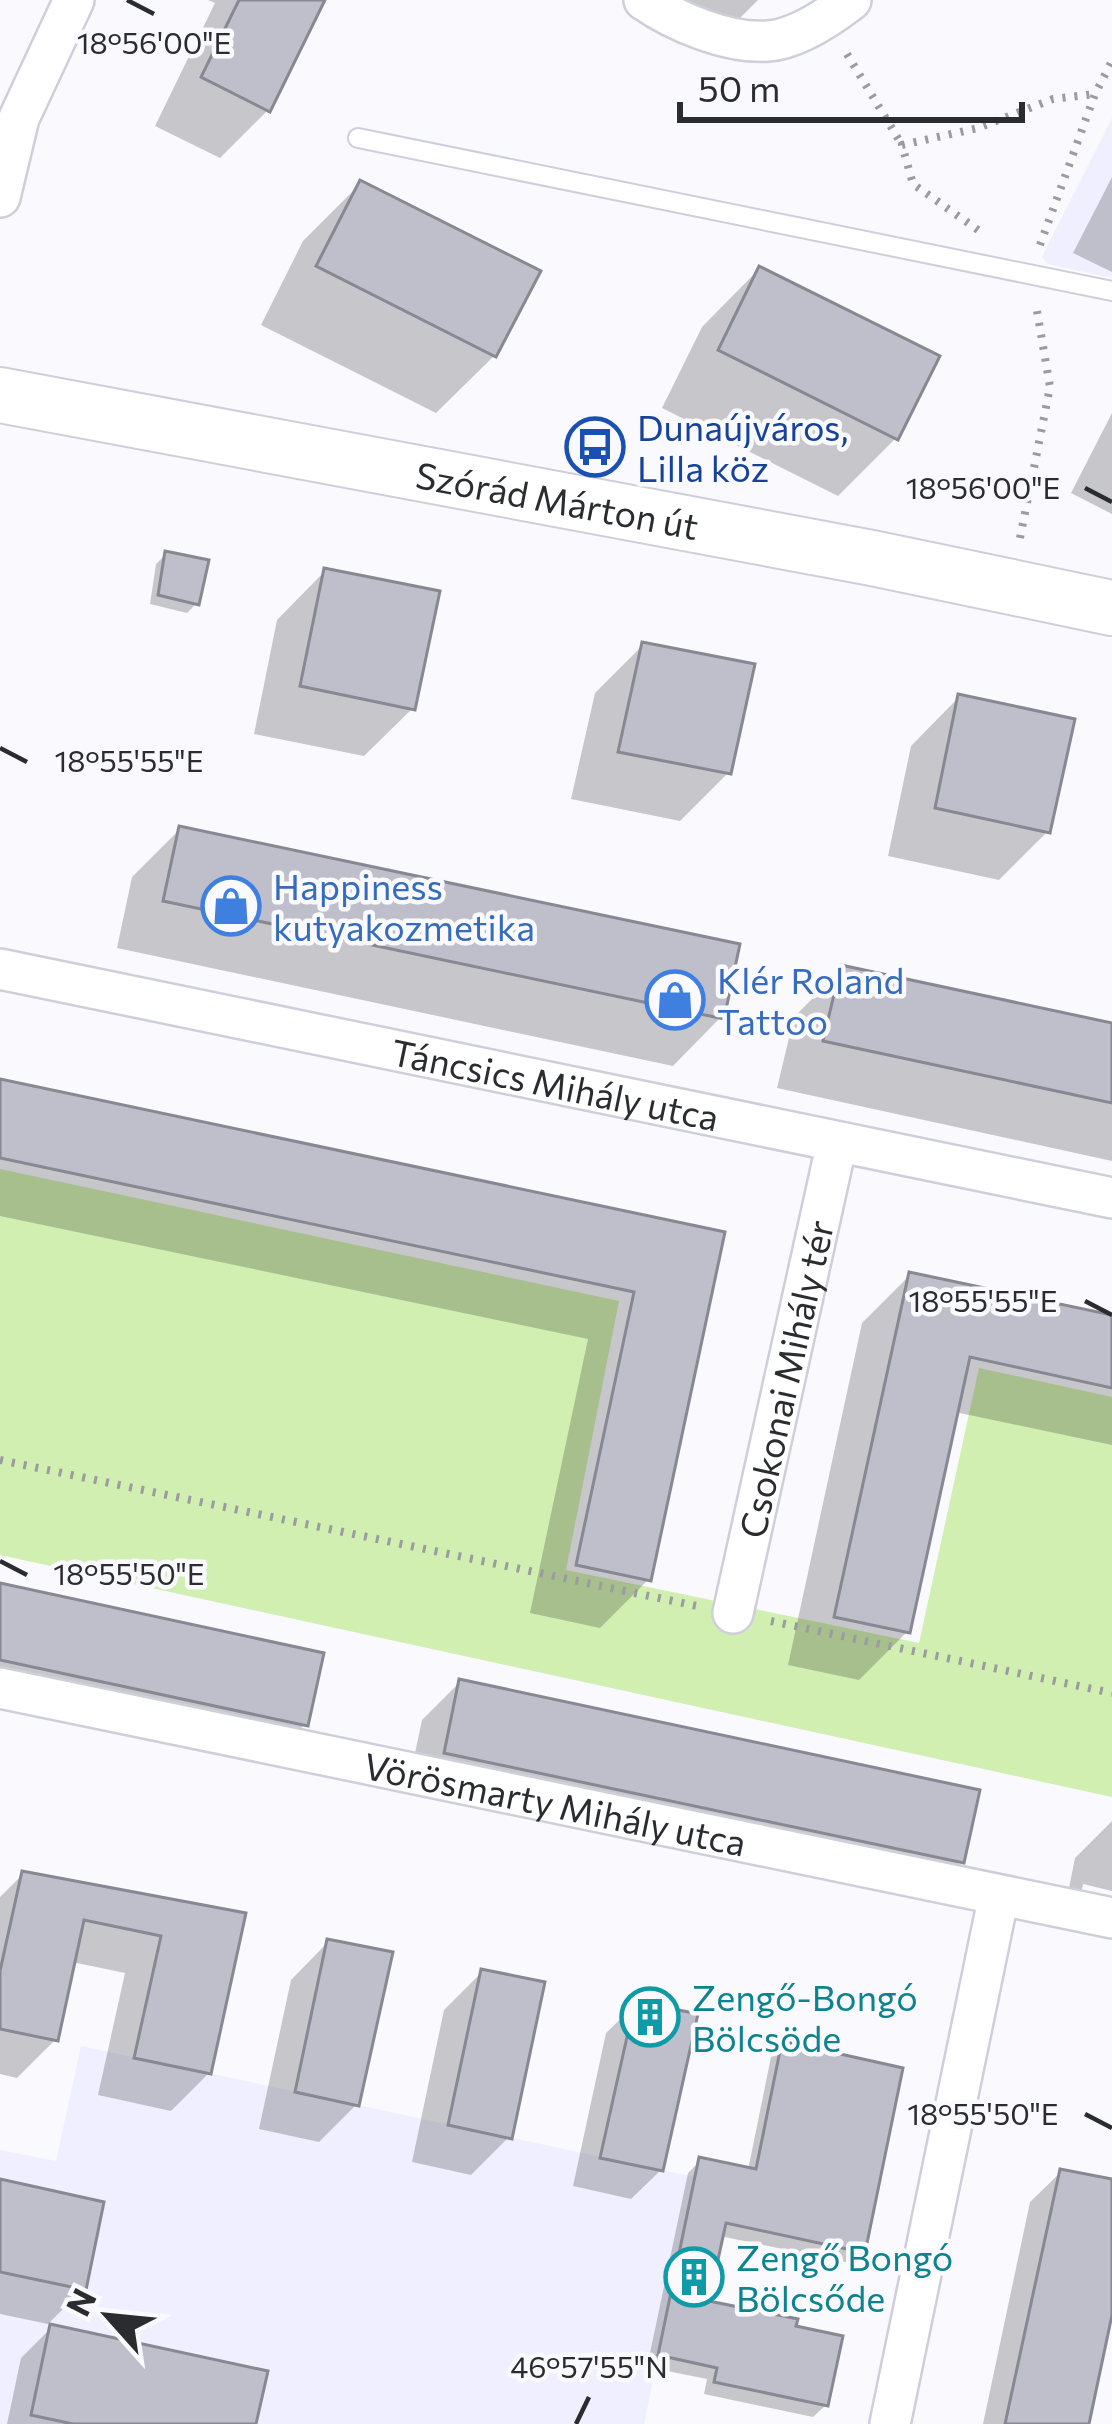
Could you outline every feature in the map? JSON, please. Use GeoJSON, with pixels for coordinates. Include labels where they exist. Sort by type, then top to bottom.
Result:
{"type":"FeatureCollection","features":[{"type":"Feature","properties":{"kind":"street"},"geometry":{"type":"LineString","coordinates":[[0,197],[19,118],[74,0]]}},
{"type":"Feature","properties":{"kind":"street"},"geometry":{"type":"LineString","coordinates":[[644,0],[690,25],[770,41],[838,9]]}},
{"type":"Feature","properties":{"kind":"street","name":"Szórád Márton út"},"geometry":{"type":"LineString","coordinates":[[0,395],[1112,608]]}},
{"type":"Feature","properties":{"kind":"street","name":"Táncsics Mihály utca"},"geometry":{"type":"LineString","coordinates":[[0,970],[1112,1198]]}},
{"type":"Feature","properties":{"kind":"street","name":"Csokonai Mihály tér"},"geometry":{"type":"LineString","coordinates":[[733,1613],[837,1142]]}},
{"type":"Feature","properties":{"kind":"street","name":"Vörösmarty Mihály utca"},"geometry":{"type":"LineString","coordinates":[[0,1688],[1112,1918]]}},
{"type":"Feature","properties":{"kind":"street"},"geometry":{"type":"LineString","coordinates":[[890,2424],[999,1895]]}},
{"type":"Feature","properties":{"kind":"lane"},"geometry":{"type":"LineString","coordinates":[[358,138],[1112,291]]}},
{"type":"Feature","properties":{"kind":"path"},"geometry":{"type":"LineString","coordinates":[[838,9],[902,145],[914,184],[1030,273]]}},
{"type":"Feature","properties":{"kind":"path"},"geometry":{"type":"LineString","coordinates":[[1011,587],[1050,387],[1030,273],[1095,94],[1112,61]]}},
{"type":"Feature","properties":{"kind":"path"},"geometry":{"type":"LineString","coordinates":[[902,145],[978,128],[1053,100],[1095,94]]}},
{"type":"Feature","properties":{"kind":"path"},"geometry":{"type":"LineString","coordinates":[[0,1460],[1112,1694]]}},
{"type":"Feature","properties":{"kind":"shaded area"},"geometry":{"type":"Polygon","coordinates":[[[1112,118],[1112,278],[1048,264],[1042,257],[1112,118]]]}},
{"type":"Feature","properties":{"kind":"shaded area"},"geometry":{"type":"Polygon","coordinates":[[[81,2046],[695,2177],[644,2424],[0,2424],[0,2150],[56,2161],[81,2046]]]}},
{"type":"Feature","properties":{"kind":"green space"},"geometry":{"type":"Polygon","coordinates":[[[0,1169],[619,1301],[566,1570],[919,1643],[979,1368],[1112,1397],[1112,1797],[0,1555],[0,1169]]]}},
{"type":"Feature","properties":{"kind":"building"},"geometry":{"type":"Polygon","coordinates":[[[239,0],[325,0],[270,112],[201,77],[239,0]]]}},
{"type":"Feature","properties":{"kind":"building"},"geometry":{"type":"Polygon","coordinates":[[[360,180],[541,271],[496,357],[316,266],[360,180]]]}},
{"type":"Feature","properties":{"kind":"building"},"geometry":{"type":"Polygon","coordinates":[[[759,266],[940,356],[898,440],[718,350],[759,266]]]}},
{"type":"Feature","properties":{"kind":"building"},"geometry":{"type":"Polygon","coordinates":[[[165,551],[209,560],[199,605],[158,595],[165,551]]]}},
{"type":"Feature","properties":{"kind":"building"},"geometry":{"type":"Polygon","coordinates":[[[324,568],[440,591],[415,710],[300,686],[324,568]]]}},
{"type":"Feature","properties":{"kind":"building"},"geometry":{"type":"Polygon","coordinates":[[[642,642],[755,664],[731,774],[618,752],[642,642]]]}},
{"type":"Feature","properties":{"kind":"building"},"geometry":{"type":"Polygon","coordinates":[[[958,694],[1075,719],[1050,833],[935,808],[958,694]]]}},
{"type":"Feature","properties":{"kind":"building"},"geometry":{"type":"Polygon","coordinates":[[[179,826],[740,944],[724,1019],[163,901],[179,826]]]}},
{"type":"Feature","properties":{"kind":"building"},"geometry":{"type":"Polygon","coordinates":[[[841,965],[1112,1023],[1112,1103],[823,1041],[841,965]]]}},
{"type":"Feature","properties":{"kind":"building"},"geometry":{"type":"Polygon","coordinates":[[[0,1079],[725,1232],[651,1581],[576,1565],[634,1292],[0,1158],[0,1079]]]}},
{"type":"Feature","properties":{"kind":"building"},"geometry":{"type":"Polygon","coordinates":[[[909,1272],[1112,1315],[1112,1388],[970,1357],[910,1633],[834,1617],[909,1272]]]}},
{"type":"Feature","properties":{"kind":"building"},"geometry":{"type":"Polygon","coordinates":[[[0,1583],[324,1653],[308,1726],[0,1660],[0,1583]]]}},
{"type":"Feature","properties":{"kind":"building"},"geometry":{"type":"Polygon","coordinates":[[[459,1679],[980,1790],[964,1863],[444,1753],[459,1679]]]}},
{"type":"Feature","properties":{"kind":"building"},"geometry":{"type":"Polygon","coordinates":[[[22,1871],[246,1913],[211,2074],[134,2058],[161,1936],[84,1920],[58,2041],[0,2029],[0,1971],[22,1871]]]}},
{"type":"Feature","properties":{"kind":"building"},"geometry":{"type":"Polygon","coordinates":[[[327,1939],[393,1952],[359,2106],[295,2092],[327,1939]]]}},
{"type":"Feature","properties":{"kind":"building"},"geometry":{"type":"Polygon","coordinates":[[[481,1969],[545,1982],[512,2139],[448,2125],[481,1969]]]}},
{"type":"Feature","properties":{"kind":"building"},"geometry":{"type":"Polygon","coordinates":[[[635,2001],[698,2014],[663,2171],[600,2158],[635,2001]]]}},
{"type":"Feature","properties":{"kind":"building","name":"Zengő Bongó Bölcsőde"},"geometry":{"type":"Polygon","coordinates":[[[782,2041],[903,2068],[865,2253],[726,2223],[709,2301],[798,2319],[796,2326],[843,2336],[828,2406],[714,2382],[717,2368],[658,2355],[699,2157],[756,2169],[782,2041]]]}},
{"type":"Feature","properties":{"kind":"building"},"geometry":{"type":"Polygon","coordinates":[[[1060,2169],[1112,2179],[1112,2315],[1089,2424],[1005,2424],[1060,2169]]]}},
{"type":"Feature","properties":{"kind":"building"},"geometry":{"type":"Polygon","coordinates":[[[0,2179],[104,2202],[86,2290],[0,2272],[0,2179]]]}},
{"type":"Feature","properties":{"kind":"building"},"geometry":{"type":"Polygon","coordinates":[[[50,2324],[268,2371],[256,2424],[73,2424],[31,2415],[50,2324]]]}},
{"type":"Feature","properties":{"kind":"place","name":"Dunaújváros, Lilla köz"},"geometry":{"type":"Point","coordinates":[595,447]}},
{"type":"Feature","properties":{"kind":"place","name":"Happiness kutyakozmetika"},"geometry":{"type":"Point","coordinates":[231,906]}},
{"type":"Feature","properties":{"kind":"place","name":"Klér Roland Tattoo"},"geometry":{"type":"Point","coordinates":[675,1000]}},
{"type":"Feature","properties":{"kind":"place","name":"Zengő-Bongó Bölcsöde"},"geometry":{"type":"Point","coordinates":[650,2017]}},
{"type":"Feature","properties":{"kind":"place","name":"Zengő Bongó Bölcsőde"},"geometry":{"type":"Point","coordinates":[694,2277]}}]}
